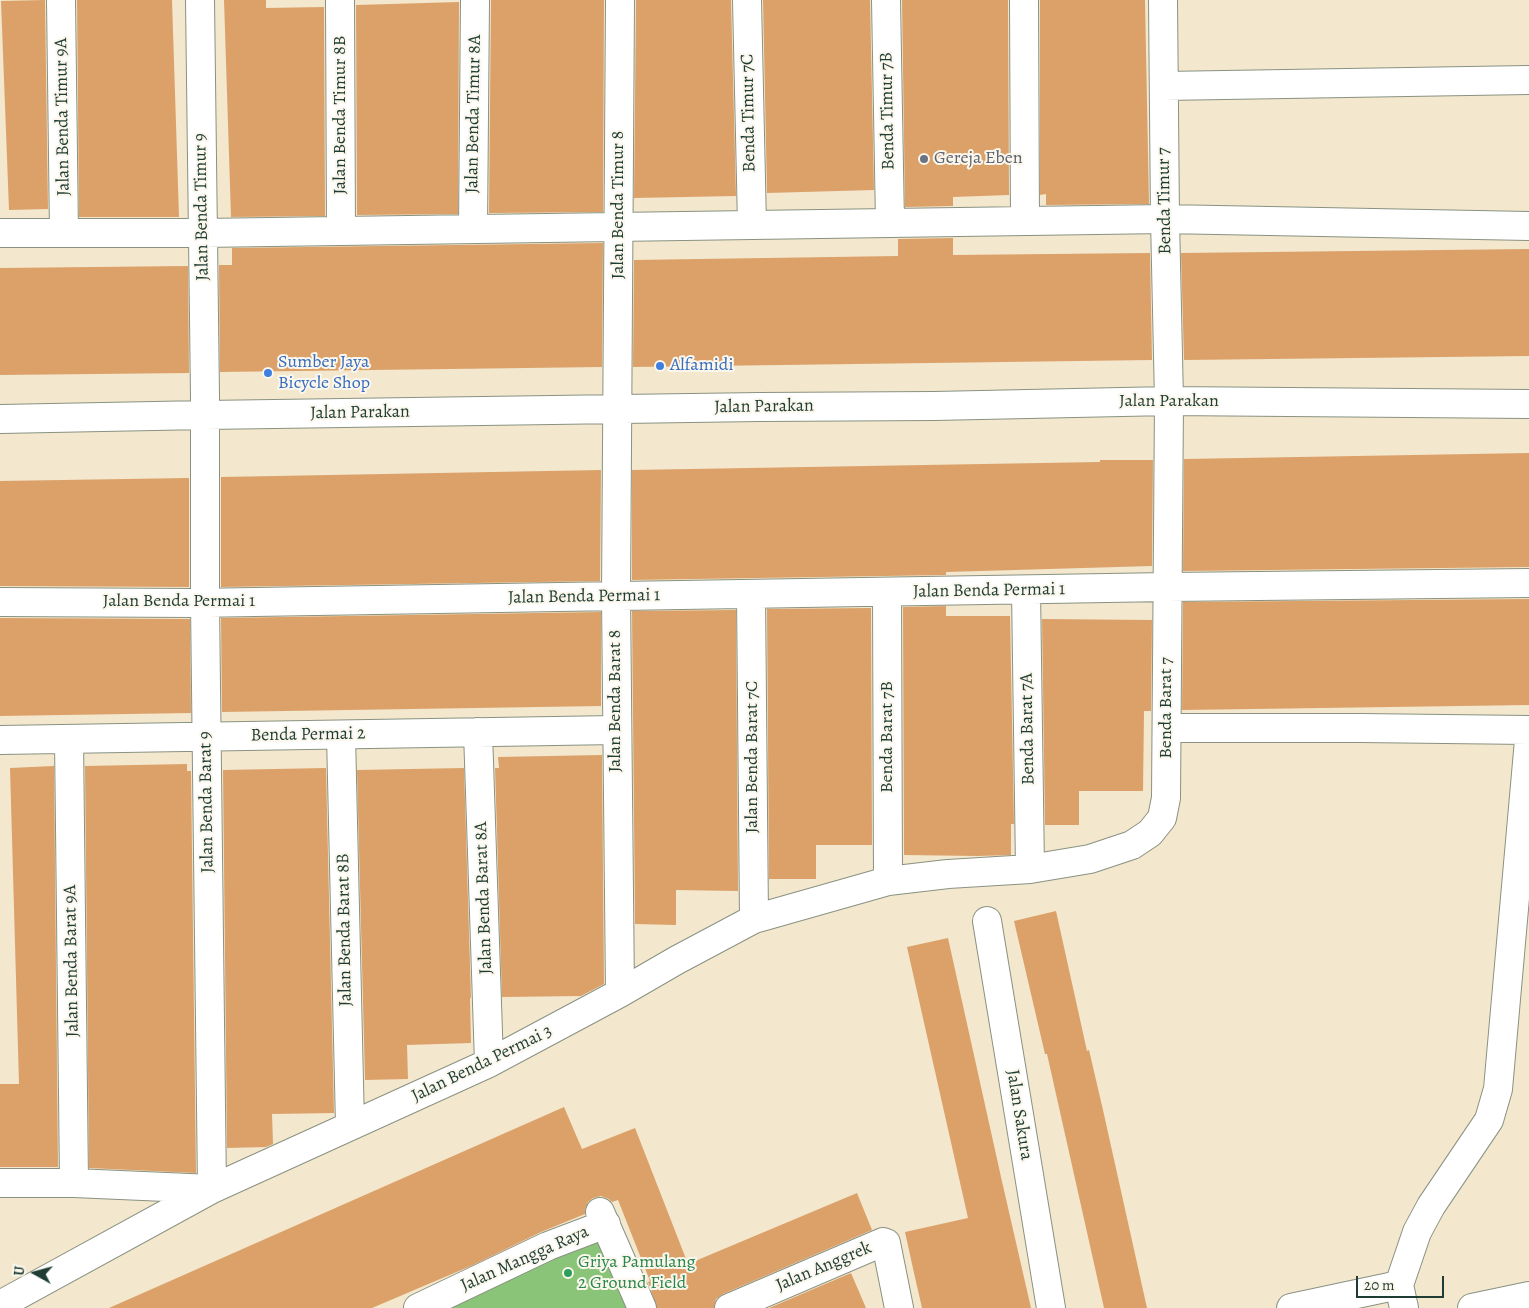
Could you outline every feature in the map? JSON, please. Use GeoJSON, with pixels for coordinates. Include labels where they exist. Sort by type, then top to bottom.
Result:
{"type":"FeatureCollection","features":[{"type":"Feature","properties":{"kind":"street","name":"Jalan Benda Timur 9A"},"geometry":{"type":"LineString","coordinates":[[61,0],[64,233]]}},
{"type":"Feature","properties":{"kind":"street","name":"Jalan Benda Timur 9"},"geometry":{"type":"LineString","coordinates":[[200,0],[205,415]]}},
{"type":"Feature","properties":{"kind":"street","name":"Jalan Benda Timur 8B"},"geometry":{"type":"LineString","coordinates":[[340,0],[341,230]]}},
{"type":"Feature","properties":{"kind":"street","name":"Jalan Benda Timur 8A"},"geometry":{"type":"LineString","coordinates":[[473,229],[475,0]]}},
{"type":"Feature","properties":{"kind":"street","name":"Jalan Benda Timur 8"},"geometry":{"type":"LineString","coordinates":[[616,410],[620,0]]}},
{"type":"Feature","properties":{"kind":"street","name":"Benda Timur 7C"},"geometry":{"type":"LineString","coordinates":[[747,0],[752,225]]}},
{"type":"Feature","properties":{"kind":"street","name":"Benda Timur 7B"},"geometry":{"type":"LineString","coordinates":[[886,0],[890,223]]}},
{"type":"Feature","properties":{"kind":"street"},"geometry":{"type":"LineString","coordinates":[[1024,0],[1025,221]]}},
{"type":"Feature","properties":{"kind":"street","name":"Benda Timur 7"},"geometry":{"type":"LineString","coordinates":[[1163,0],[1165,219],[1170,402]]}},
{"type":"Feature","properties":{"kind":"street"},"geometry":{"type":"LineString","coordinates":[[1164,86],[1529,80]]}},
{"type":"Feature","properties":{"kind":"street"},"geometry":{"type":"LineString","coordinates":[[0,233],[202,233],[1165,219],[1529,226]]}},
{"type":"Feature","properties":{"kind":"street","name":"Jalan Parakan"},"geometry":{"type":"LineString","coordinates":[[0,419],[1170,402],[1529,404]]}},
{"type":"Feature","properties":{"kind":"street","name":"Benda Barat 7"},"geometry":{"type":"LineString","coordinates":[[979,872],[1030,869],[1090,859],[1132,845],[1150,833],[1162,818],[1166,798],[1170,402]]}},
{"type":"Feature","properties":{"kind":"street","name":"Jalan Benda Barat 8"},"geometry":{"type":"LineString","coordinates":[[616,410],[616,730],[620,993]]}},
{"type":"Feature","properties":{"kind":"street","name":"Jalan Benda Barat 9"},"geometry":{"type":"LineString","coordinates":[[205,415],[206,737],[212,1189]]}},
{"type":"Feature","properties":{"kind":"street","name":"Jalan Benda Permai 1"},"geometry":{"type":"LineString","coordinates":[[0,602],[205,603],[1529,583]]}},
{"type":"Feature","properties":{"kind":"street","name":"Benda Barat 7A"},"geometry":{"type":"LineString","coordinates":[[1026,590],[1030,869]]}},
{"type":"Feature","properties":{"kind":"street","name":"Benda Barat 7B"},"geometry":{"type":"LineString","coordinates":[[888,592],[888,881]]}},
{"type":"Feature","properties":{"kind":"street","name":"Jalan Benda Barat 7C"},"geometry":{"type":"LineString","coordinates":[[751,594],[754,920]]}},
{"type":"Feature","properties":{"kind":"street"},"geometry":{"type":"LineString","coordinates":[[1167,728],[1529,730]]}},
{"type":"Feature","properties":{"kind":"street","name":"Benda Permai 2"},"geometry":{"type":"LineString","coordinates":[[0,740],[616,730]]}},
{"type":"Feature","properties":{"kind":"street","name":"Jalan Benda Barat 8A"},"geometry":{"type":"LineString","coordinates":[[478,732],[489,1063]]}},
{"type":"Feature","properties":{"kind":"street","name":"Jalan Benda Barat 8B"},"geometry":{"type":"LineString","coordinates":[[340,735],[350,1126]]}},
{"type":"Feature","properties":{"kind":"street","name":"Jalan Benda Barat 9A"},"geometry":{"type":"LineString","coordinates":[[69,739],[74,1183]]}},
{"type":"Feature","properties":{"kind":"street"},"geometry":{"type":"LineString","coordinates":[[1291,1308],[1401,1297],[1417,1232],[1431,1206],[1489,1120],[1498,1089],[1529,740]]}},
{"type":"Feature","properties":{"kind":"street","name":"Jalan Benda Permai 3"},"geometry":{"type":"LineString","coordinates":[[0,1305],[212,1189],[489,1063],[754,920],[888,881],[979,872]]}},
{"type":"Feature","properties":{"kind":"street","name":"Jalan Sakura"},"geometry":{"type":"LineString","coordinates":[[987,921],[1051,1308]]}},
{"type":"Feature","properties":{"kind":"street"},"geometry":{"type":"LineString","coordinates":[[0,1183],[74,1183],[212,1189]]}},
{"type":"Feature","properties":{"kind":"street","name":"Jalan Mangga Raya"},"geometry":{"type":"LineString","coordinates":[[418,1308],[603,1218],[642,1308]]}},
{"type":"Feature","properties":{"kind":"street","name":"Jalan Anggrek"},"geometry":{"type":"LineString","coordinates":[[729,1308],[883,1242],[886,1243],[898,1308]]}},
{"type":"Feature","properties":{"kind":"street"},"geometry":{"type":"LineString","coordinates":[[1472,1308],[1529,1296]]}},
{"type":"Feature","properties":{"kind":"green space","name":"Griya Pamulang 2 Ground Field"},"geometry":{"type":"Polygon","coordinates":[[[600,1238],[630,1308],[444,1308],[600,1238]]]}},
{"type":"Feature","properties":{"kind":"building"},"geometry":{"type":"Polygon","coordinates":[[[45,0],[48,209],[9,210],[1,1],[45,0]]]}},
{"type":"Feature","properties":{"kind":"building"},"geometry":{"type":"Polygon","coordinates":[[[77,0],[172,0],[179,217],[79,217],[77,0]]]}},
{"type":"Feature","properties":{"kind":"building"},"geometry":{"type":"Polygon","coordinates":[[[224,0],[266,0],[266,8],[324,7],[325,216],[231,217],[224,0]]]}},
{"type":"Feature","properties":{"kind":"building"},"geometry":{"type":"Polygon","coordinates":[[[491,0],[604,0],[603,212],[489,213],[491,0]]]}},
{"type":"Feature","properties":{"kind":"building"},"geometry":{"type":"Polygon","coordinates":[[[636,0],[731,0],[736,196],[634,198],[636,0]]]}},
{"type":"Feature","properties":{"kind":"building"},"geometry":{"type":"Polygon","coordinates":[[[763,0],[870,0],[874,190],[767,193],[763,0]]]}},
{"type":"Feature","properties":{"kind":"building"},"geometry":{"type":"Polygon","coordinates":[[[902,0],[1008,0],[1009,195],[953,197],[953,206],[905,207],[902,0]]]}},
{"type":"Feature","properties":{"kind":"building"},"geometry":{"type":"Polygon","coordinates":[[[1040,0],[1145,0],[1149,204],[1046,205],[1046,194],[1040,195],[1040,0]]]}},
{"type":"Feature","properties":{"kind":"building"},"geometry":{"type":"Polygon","coordinates":[[[459,2],[458,214],[357,215],[356,5],[459,2]]]}},
{"type":"Feature","properties":{"kind":"building"},"geometry":{"type":"Polygon","coordinates":[[[953,238],[953,255],[1150,253],[1152,360],[633,367],[634,260],[898,256],[898,239],[953,238]]]}},
{"type":"Feature","properties":{"kind":"building"},"geometry":{"type":"Polygon","coordinates":[[[603,243],[602,367],[220,372],[219,265],[232,265],[232,248],[603,243]]]}},
{"type":"Feature","properties":{"kind":"building"},"geometry":{"type":"Polygon","coordinates":[[[1529,249],[1529,356],[1184,360],[1181,253],[1529,249]]]}},
{"type":"Feature","properties":{"kind":"building"},"geometry":{"type":"Polygon","coordinates":[[[188,266],[189,373],[0,375],[0,268],[188,266]]]}},
{"type":"Feature","properties":{"kind":"building"},"geometry":{"type":"Polygon","coordinates":[[[1529,453],[1529,567],[1183,571],[1184,459],[1529,453]]]}},
{"type":"Feature","properties":{"kind":"building"},"geometry":{"type":"Polygon","coordinates":[[[1100,460],[1153,460],[1152,566],[946,572],[946,575],[632,580],[632,470],[1100,462],[1100,460]]]}},
{"type":"Feature","properties":{"kind":"building"},"geometry":{"type":"Polygon","coordinates":[[[601,470],[600,581],[221,587],[221,477],[601,470]]]}},
{"type":"Feature","properties":{"kind":"building"},"geometry":{"type":"Polygon","coordinates":[[[189,478],[189,587],[0,586],[0,481],[189,478]]]}},
{"type":"Feature","properties":{"kind":"building"},"geometry":{"type":"Polygon","coordinates":[[[1529,599],[1529,705],[1182,710],[1183,602],[1529,599]]]}},
{"type":"Feature","properties":{"kind":"building"},"geometry":{"type":"Polygon","coordinates":[[[946,606],[946,616],[1010,616],[1014,824],[1011,824],[1011,855],[904,855],[903,607],[946,606]]]}},
{"type":"Feature","properties":{"kind":"building"},"geometry":{"type":"Polygon","coordinates":[[[871,608],[872,845],[816,845],[816,879],[769,879],[767,609],[871,608]]]}},
{"type":"Feature","properties":{"kind":"building"},"geometry":{"type":"Polygon","coordinates":[[[736,610],[738,891],[676,890],[676,925],[635,924],[632,611],[736,610]]]}},
{"type":"Feature","properties":{"kind":"building"},"geometry":{"type":"Polygon","coordinates":[[[601,612],[601,706],[222,712],[221,618],[601,612]]]}},
{"type":"Feature","properties":{"kind":"building"},"geometry":{"type":"Polygon","coordinates":[[[0,618],[190,619],[191,713],[0,716],[0,618]]]}},
{"type":"Feature","properties":{"kind":"building"},"geometry":{"type":"Polygon","coordinates":[[[1042,619],[1152,620],[1151,711],[1144,711],[1143,791],[1079,791],[1079,825],[1045,825],[1042,619]]]}},
{"type":"Feature","properties":{"kind":"building"},"geometry":{"type":"Polygon","coordinates":[[[602,755],[604,984],[581,996],[502,997],[495,768],[499,768],[498,757],[602,755]]]}},
{"type":"Feature","properties":{"kind":"building"},"geometry":{"type":"Polygon","coordinates":[[[187,764],[187,771],[191,771],[196,1173],[89,1168],[85,766],[187,764]]]}},
{"type":"Feature","properties":{"kind":"building"},"geometry":{"type":"Polygon","coordinates":[[[54,766],[58,1167],[0,1167],[0,1084],[19,1084],[10,768],[54,766]]]}},
{"type":"Feature","properties":{"kind":"building"},"geometry":{"type":"Polygon","coordinates":[[[326,768],[334,1113],[272,1114],[273,1144],[266,1147],[227,1148],[223,770],[326,768]]]}},
{"type":"Feature","properties":{"kind":"building"},"geometry":{"type":"Polygon","coordinates":[[[464,768],[471,1043],[407,1045],[408,1079],[365,1080],[357,770],[464,768]]]}},
{"type":"Feature","properties":{"kind":"building"},"geometry":{"type":"Polygon","coordinates":[[[1056,911],[1147,1308],[1104,1308],[1047,1054],[1045,1054],[1014,921],[1056,911]]]}},
{"type":"Feature","properties":{"kind":"building"},"geometry":{"type":"Polygon","coordinates":[[[948,938],[1031,1308],[922,1308],[914,1273],[905,1232],[968,1218],[907,947],[948,938]]]}},
{"type":"Feature","properties":{"kind":"building"},"geometry":{"type":"Polygon","coordinates":[[[564,1107],[582,1149],[635,1128],[688,1264],[857,1193],[872,1230],[723,1294],[716,1299],[714,1308],[657,1308],[648,1282],[650,1281],[618,1200],[612,1202],[601,1196],[593,1198],[588,1202],[585,1214],[372,1308],[109,1308],[564,1107]]]}},
{"type":"Feature","properties":{"kind":"building"},"geometry":{"type":"Polygon","coordinates":[[[851,1273],[866,1308],[769,1308],[851,1273]]]}},
{"type":"Feature","properties":{"kind":"place","name":"Gereja Eben"},"geometry":{"type":"Point","coordinates":[924,159]}},
{"type":"Feature","properties":{"kind":"place","name":"Alfamidi"},"geometry":{"type":"Point","coordinates":[660,366]}},
{"type":"Feature","properties":{"kind":"place","name":"Sumber Jaya Bicycle Shop"},"geometry":{"type":"Point","coordinates":[268,373]}},
{"type":"Feature","properties":{"kind":"place","name":"Griya Pamulang 2 Ground Field"},"geometry":{"type":"Point","coordinates":[568,1273]}}]}
